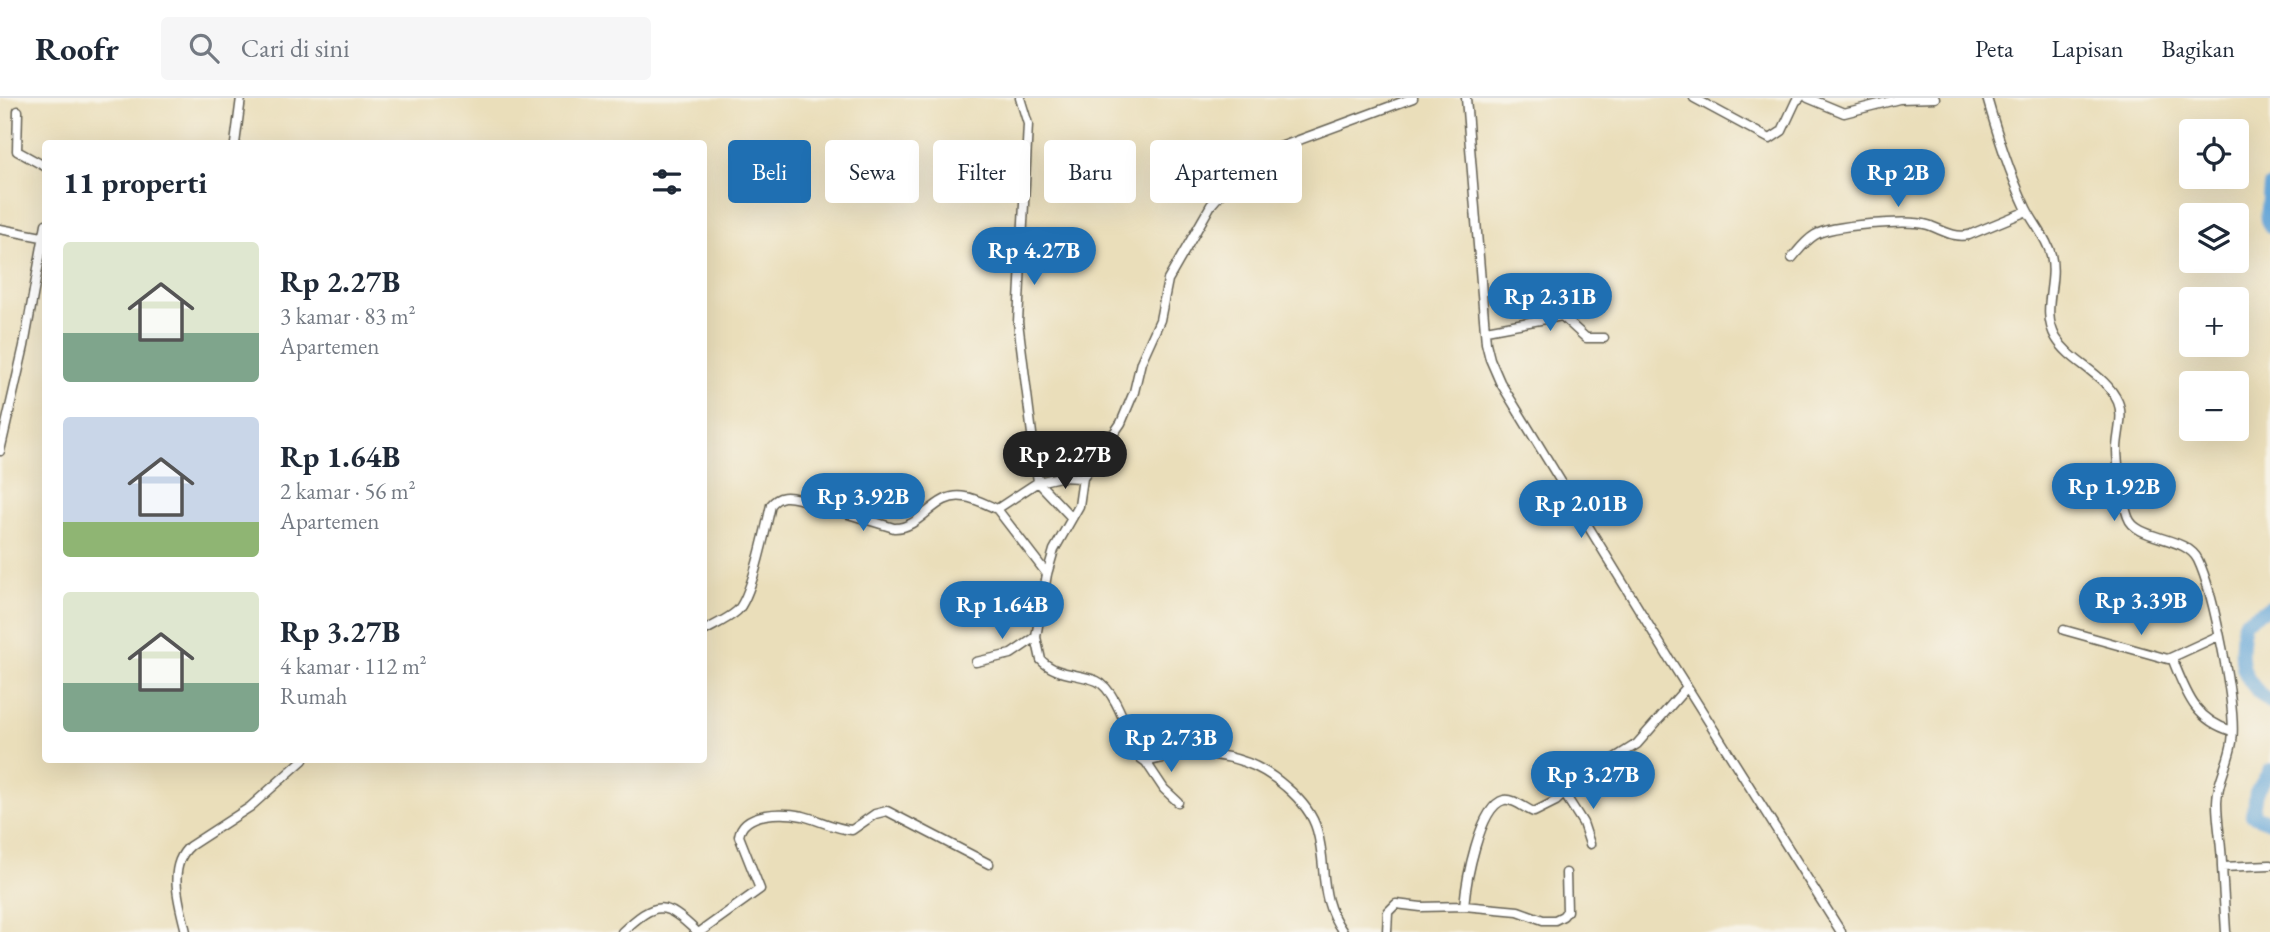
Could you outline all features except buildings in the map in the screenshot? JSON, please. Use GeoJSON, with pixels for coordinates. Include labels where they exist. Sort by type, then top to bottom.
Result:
{"type":"FeatureCollection","features":[{"type":"Feature","properties":{"kind":"street"},"geometry":{"type":"LineString","coordinates":[[236,140],[241,98]]}},
{"type":"Feature","properties":{"kind":"street"},"geometry":{"type":"LineString","coordinates":[[1020,98],[1028,124],[1018,322],[1038,482],[1072,518]]}},
{"type":"Feature","properties":{"kind":"street"},"geometry":{"type":"LineString","coordinates":[[1178,802],[1139,757],[1117,704],[1105,686],[1047,666],[1038,653],[1036,638],[1054,550],[1080,501],[1083,478],[1121,423],[1134,392],[1141,362],[1160,320],[1168,280],[1211,205],[1253,157],[1413,98]]}},
{"type":"Feature","properties":{"kind":"street"},"geometry":{"type":"LineString","coordinates":[[1466,98],[1486,330],[1490,359],[1500,382],[1841,932]]}},
{"type":"Feature","properties":{"kind":"street"},"geometry":{"type":"LineString","coordinates":[[1694,98],[1770,139],[1782,131],[1800,98]]}},
{"type":"Feature","properties":{"kind":"street"},"geometry":{"type":"LineString","coordinates":[[1808,98],[1844,113],[1899,99],[1935,98]]}},
{"type":"Feature","properties":{"kind":"street"},"geometry":{"type":"LineString","coordinates":[[1987,98],[2002,151],[2027,211],[2051,255],[2048,314],[2057,339],[2109,386],[2119,405],[2117,452],[2128,519],[2139,529],[2188,548],[2193,552],[2206,579],[2228,686],[2232,731],[2230,752],[2221,777],[2217,803],[2227,932]]}},
{"type":"Feature","properties":{"kind":"street"},"geometry":{"type":"LineString","coordinates":[[18,111],[17,151],[42,165]]}},
{"type":"Feature","properties":{"kind":"street"},"geometry":{"type":"LineString","coordinates":[[1792,258],[1805,242],[1826,230],[1908,223],[1927,225],[1946,234],[1959,236],[2027,211]]}},
{"type":"Feature","properties":{"kind":"street"},"geometry":{"type":"LineString","coordinates":[[0,229],[42,237]]}},
{"type":"Feature","properties":{"kind":"street"},"geometry":{"type":"LineString","coordinates":[[0,451],[24,346],[42,243]]}},
{"type":"Feature","properties":{"kind":"street"},"geometry":{"type":"LineString","coordinates":[[1486,330],[1562,316],[1586,338],[1604,338]]}},
{"type":"Feature","properties":{"kind":"street"},"geometry":{"type":"LineString","coordinates":[[997,509],[1038,482],[1060,477],[1083,478]]}},
{"type":"Feature","properties":{"kind":"street"},"geometry":{"type":"LineString","coordinates":[[707,629],[735,613],[741,606],[757,565],[771,505],[778,498],[788,496],[894,528],[912,525],[945,499],[964,496],[997,509],[1047,574]]}},
{"type":"Feature","properties":{"kind":"street"},"geometry":{"type":"LineString","coordinates":[[2064,629],[2163,659],[2172,658],[2218,636]]}},
{"type":"Feature","properties":{"kind":"street"},"geometry":{"type":"LineString","coordinates":[[975,662],[1011,653],[1036,638]]}},
{"type":"Feature","properties":{"kind":"street"},"geometry":{"type":"LineString","coordinates":[[2172,658],[2186,691],[2207,721],[2232,731]]}},
{"type":"Feature","properties":{"kind":"street"},"geometry":{"type":"LineString","coordinates":[[1464,906],[1474,847],[1489,815],[1498,803],[1512,800],[1529,811],[1539,812],[1591,772],[1637,744],[1687,687]]}},
{"type":"Feature","properties":{"kind":"street"},"geometry":{"type":"LineString","coordinates":[[1146,762],[1174,755],[1216,754],[1248,762],[1279,780],[1300,799],[1312,817],[1320,843],[1328,906],[1343,932]]}},
{"type":"Feature","properties":{"kind":"street"},"geometry":{"type":"LineString","coordinates":[[186,932],[176,876],[182,855],[190,846],[250,807],[300,763]]}},
{"type":"Feature","properties":{"kind":"street"},"geometry":{"type":"LineString","coordinates":[[1564,793],[1583,823],[1590,844]]}},
{"type":"Feature","properties":{"kind":"street"},"geometry":{"type":"LineString","coordinates":[[622,932],[640,915],[664,908],[678,914],[698,932],[760,890],[739,836],[742,827],[753,818],[795,815],[852,830],[875,814],[887,811],[989,864]]}},
{"type":"Feature","properties":{"kind":"street"},"geometry":{"type":"LineString","coordinates":[[2222,867],[2270,864]]}},
{"type":"Feature","properties":{"kind":"street"},"geometry":{"type":"LineString","coordinates":[[1387,932],[1388,912],[1396,904],[1518,911],[1537,919],[1555,920],[1567,911],[1566,873]]}},
{"type":"Feature","properties":{"kind":"waterway"},"geometry":{"type":"LineString","coordinates":[[2270,186],[2267,220],[2270,226]]}},
{"type":"Feature","properties":{"kind":"waterway"},"geometry":{"type":"LineString","coordinates":[[2270,607],[2244,622],[2242,647],[2246,675],[2251,684],[2270,702]]}},
{"type":"Feature","properties":{"kind":"waterway"},"geometry":{"type":"LineString","coordinates":[[2270,770],[2256,793],[2252,815],[2270,822]]}}]}
